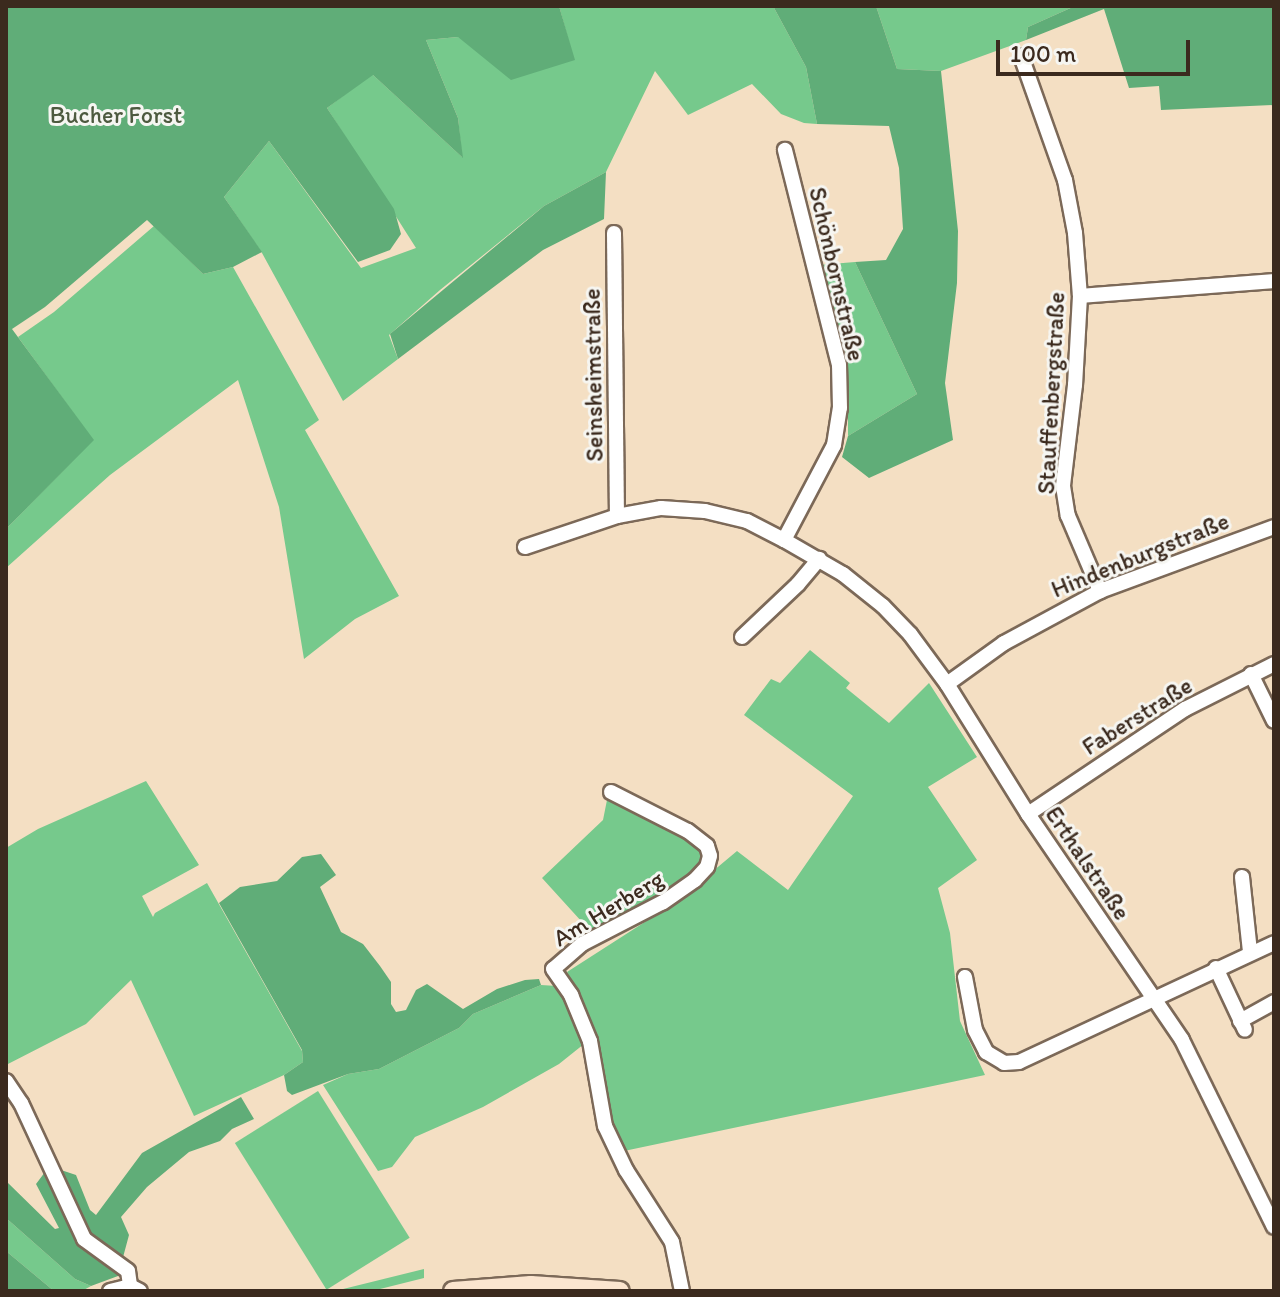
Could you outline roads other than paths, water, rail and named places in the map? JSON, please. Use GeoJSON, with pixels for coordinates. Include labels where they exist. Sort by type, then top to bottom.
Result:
{"type":"FeatureCollection","features":[{"type":"Feature","properties":{"kind":"street","name":"Stauffenbergstraße"},"geometry":{"type":"LineString","coordinates":[[1021,56],[1065,180],[1075,233],[1080,296],[1075,385],[1063,486],[1068,516],[1100,591]]}},
{"type":"Feature","properties":{"kind":"street","name":"Schönbornstraße"},"geometry":{"type":"LineString","coordinates":[[784,540],[834,445],[840,408],[839,365],[785,150]]}},
{"type":"Feature","properties":{"kind":"street","name":"Seinsheimstraße"},"geometry":{"type":"LineString","coordinates":[[614,233],[617,516]]}},
{"type":"Feature","properties":{"kind":"street"},"geometry":{"type":"LineString","coordinates":[[1080,296],[1274,281]]}},
{"type":"Feature","properties":{"kind":"street","name":"Erthalstraße"},"geometry":{"type":"LineString","coordinates":[[525,547],[617,516],[681,507],[747,521],[819,559],[883,606],[910,634],[947,684],[1028,814],[1182,1040],[1274,1227]]}},
{"type":"Feature","properties":{"kind":"street","name":"Hindenburgstraße"},"geometry":{"type":"LineString","coordinates":[[947,684],[1004,643],[1100,591],[1274,527]]}},
{"type":"Feature","properties":{"kind":"street"},"geometry":{"type":"LineString","coordinates":[[742,637],[798,584],[819,559]]}},
{"type":"Feature","properties":{"kind":"street","name":"Faberstraße"},"geometry":{"type":"LineString","coordinates":[[1028,814],[1185,709],[1274,664]]}},
{"type":"Feature","properties":{"kind":"street"},"geometry":{"type":"LineString","coordinates":[[1251,674],[1274,721]]}},
{"type":"Feature","properties":{"kind":"street","name":"Am Herberg"},"geometry":{"type":"LineString","coordinates":[[611,792],[688,831],[707,846],[710,856],[707,867],[695,880],[663,902],[582,944],[553,969],[571,995],[590,1041],[605,1126],[626,1170],[672,1242],[678,1257],[682,1291]]}},
{"type":"Feature","properties":{"kind":"street"},"geometry":{"type":"LineString","coordinates":[[1242,877],[1250,952]]}},
{"type":"Feature","properties":{"kind":"street"},"geometry":{"type":"LineString","coordinates":[[965,977],[975,1030],[986,1052],[1004,1063],[1019,1062],[1274,943]]}},
{"type":"Feature","properties":{"kind":"street"},"geometry":{"type":"LineString","coordinates":[[1216,968],[1242,1025],[1274,1002]]}},
{"type":"Feature","properties":{"kind":"street"},"geometry":{"type":"LineString","coordinates":[[6,1081],[21,1103],[84,1239],[128,1271],[135,1288],[110,1291]]}},
{"type":"Feature","properties":{"kind":"street"},"geometry":{"type":"LineString","coordinates":[[453,1291],[531,1285],[620,1291]]}},
{"type":"Feature","properties":{"kind":"park label","name":"Bucher Forst"},"geometry":{"type":"Point","coordinates":[116,115]}}]}
